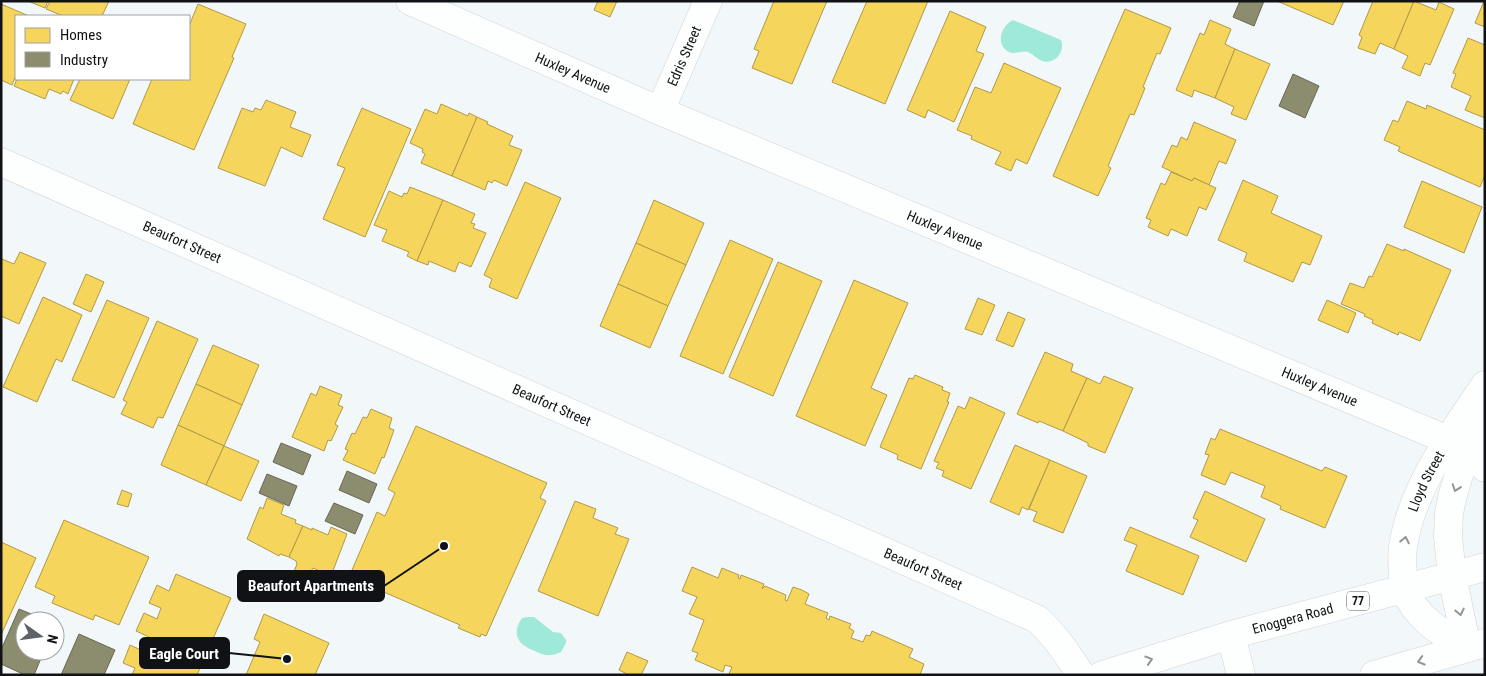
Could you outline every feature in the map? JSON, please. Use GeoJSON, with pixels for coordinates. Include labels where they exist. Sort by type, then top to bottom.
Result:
{"type":"FeatureCollection","features":[{"type":"Feature","properties":{"kind":"street","name":"Huxley Avenue"},"geometry":{"type":"LineString","coordinates":[[410,1],[660,111],[1471,453]]}},
{"type":"Feature","properties":{"kind":"street","name":"Edris Street"},"geometry":{"type":"LineString","coordinates":[[660,111],[708,1]]}},
{"type":"Feature","properties":{"kind":"street","name":"Beaufort Street"},"geometry":{"type":"LineString","coordinates":[[1,162],[1037,619],[1058,640],[1081,675]]}},
{"type":"Feature","properties":{"kind":"street","name":"Lloyd Street"},"geometry":{"type":"LineString","coordinates":[[1471,453],[1485,385]]}},
{"type":"Feature","properties":{"kind":"street"},"geometry":{"type":"LineString","coordinates":[[1476,645],[1452,576],[1448,536],[1449,513],[1453,494],[1471,453],[1485,391]]}},
{"type":"Feature","properties":{"kind":"street","name":"Lloyd Street"},"geometry":{"type":"LineString","coordinates":[[1404,589],[1402,565],[1407,529],[1426,480],[1471,453],[1485,406]]}},
{"type":"Feature","properties":{"kind":"street","name":"Enoggera Road"},"geometry":{"type":"LineString","coordinates":[[1102,675],[1231,635],[1485,567]]}},
{"type":"Feature","properties":{"kind":"street"},"geometry":{"type":"LineString","coordinates":[[1404,589],[1408,599],[1420,615],[1446,635],[1476,645]]}},
{"type":"Feature","properties":{"kind":"street"},"geometry":{"type":"LineString","coordinates":[[1231,635],[1241,675]]}},
{"type":"Feature","properties":{"kind":"street"},"geometry":{"type":"LineString","coordinates":[[1374,675],[1476,645]]}},
{"type":"Feature","properties":{"kind":"shaded area"},"geometry":{"type":"Polygon","coordinates":[[[1013,20],[1061,40],[1062,49],[1058,56],[1046,62],[1028,52],[1011,53],[1004,49],[1001,35],[1009,22],[1013,20]]]}},
{"type":"Feature","properties":{"kind":"shaded area"},"geometry":{"type":"Polygon","coordinates":[[[534,617],[553,632],[561,633],[566,643],[561,652],[544,655],[524,646],[518,638],[517,629],[522,618],[534,617]]]}},
{"type":"Feature","properties":{"kind":"building: Homes"},"geometry":{"type":"Polygon","coordinates":[[[28,1],[48,1],[45,8],[28,1]]]}},
{"type":"Feature","properties":{"kind":"building: Homes"},"geometry":{"type":"Polygon","coordinates":[[[50,1],[109,1],[102,15],[61,15],[46,9],[50,1]]]}},
{"type":"Feature","properties":{"kind":"building: Homes"},"geometry":{"type":"Polygon","coordinates":[[[598,1],[617,1],[610,17],[594,10],[598,1]]]}},
{"type":"Feature","properties":{"kind":"building: Homes"},"geometry":{"type":"Polygon","coordinates":[[[774,1],[827,1],[792,84],[752,68],[759,51],[754,49],[774,1]]]}},
{"type":"Feature","properties":{"kind":"building: Homes"},"geometry":{"type":"Polygon","coordinates":[[[867,1],[928,1],[885,104],[832,82],[867,1]]]}},
{"type":"Feature","properties":{"kind":"building: Homes"},"geometry":{"type":"Polygon","coordinates":[[[1277,1],[1344,1],[1333,25],[1277,1]]]}},
{"type":"Feature","properties":{"kind":"building: Homes"},"geometry":{"type":"Polygon","coordinates":[[[1373,1],[1414,1],[1394,49],[1380,43],[1375,54],[1358,48],[1362,37],[1359,35],[1373,1]]]}},
{"type":"Feature","properties":{"kind":"building: Homes"},"geometry":{"type":"Polygon","coordinates":[[[1414,1],[1436,10],[1439,2],[1454,9],[1430,65],[1425,63],[1420,76],[1402,68],[1408,56],[1394,49],[1414,1]]]}},
{"type":"Feature","properties":{"kind":"building: Homes"},"geometry":{"type":"Polygon","coordinates":[[[1485,1],[1485,27],[1475,23],[1485,1]]]}},
{"type":"Feature","properties":{"kind":"building: Homes"},"geometry":{"type":"Polygon","coordinates":[[[1,4],[27,15],[15,15],[15,78],[12,85],[1,80],[1,4]]]}},
{"type":"Feature","properties":{"kind":"building: Homes"},"geometry":{"type":"Polygon","coordinates":[[[198,4],[246,24],[232,57],[234,58],[194,150],[133,124],[152,80],[190,80],[190,24],[198,4]]]}},
{"type":"Feature","properties":{"kind":"building: Homes"},"geometry":{"type":"Polygon","coordinates":[[[1125,9],[1171,28],[1160,54],[1157,53],[1134,115],[1130,114],[1108,166],[1111,168],[1098,196],[1053,176],[1125,9]]]}},
{"type":"Feature","properties":{"kind":"building: Homes"},"geometry":{"type":"Polygon","coordinates":[[[950,11],[986,27],[976,51],[984,54],[954,122],[928,110],[925,118],[907,110],[950,11]]]}},
{"type":"Feature","properties":{"kind":"building: Homes"},"geometry":{"type":"Polygon","coordinates":[[[1210,20],[1231,29],[1225,44],[1235,49],[1215,98],[1194,90],[1192,97],[1176,90],[1200,33],[1204,35],[1210,20]]]}},
{"type":"Feature","properties":{"kind":"building: Homes"},"geometry":{"type":"Polygon","coordinates":[[[1468,38],[1485,45],[1485,118],[1465,110],[1471,96],[1451,87],[1456,74],[1453,73],[1468,38]]]}},
{"type":"Feature","properties":{"kind":"building: Homes"},"geometry":{"type":"Polygon","coordinates":[[[1235,49],[1270,64],[1246,120],[1231,114],[1234,107],[1215,98],[1235,49]]]}},
{"type":"Feature","properties":{"kind":"building: Homes"},"geometry":{"type":"Polygon","coordinates":[[[1004,63],[1061,88],[1027,164],[1016,159],[1011,171],[995,164],[1001,152],[971,139],[972,136],[957,130],[975,87],[991,93],[1004,63]]]}},
{"type":"Feature","properties":{"kind":"building: Homes"},"geometry":{"type":"Polygon","coordinates":[[[17,80],[74,80],[68,94],[63,91],[61,94],[49,89],[45,99],[14,86],[17,80]]]}},
{"type":"Feature","properties":{"kind":"building: Homes"},"geometry":{"type":"Polygon","coordinates":[[[80,80],[130,80],[113,119],[70,100],[80,80]]]}},
{"type":"Feature","properties":{"kind":"building: Homes"},"geometry":{"type":"Polygon","coordinates":[[[266,100],[296,112],[290,127],[311,135],[302,157],[281,147],[265,186],[218,168],[242,108],[253,112],[255,108],[261,110],[266,100]]]}},
{"type":"Feature","properties":{"kind":"building: Homes"},"geometry":{"type":"Polygon","coordinates":[[[1407,101],[1426,109],[1427,105],[1485,130],[1485,175],[1480,187],[1398,151],[1400,147],[1384,140],[1393,120],[1398,122],[1407,101]]]}},
{"type":"Feature","properties":{"kind":"building: Homes"},"geometry":{"type":"Polygon","coordinates":[[[441,104],[468,116],[469,113],[477,117],[452,176],[421,163],[425,154],[422,152],[423,149],[410,143],[425,109],[437,114],[441,104]]]}},
{"type":"Feature","properties":{"kind":"building: Homes"},"geometry":{"type":"Polygon","coordinates":[[[362,108],[411,129],[365,237],[323,219],[345,168],[337,165],[362,108]]]}},
{"type":"Feature","properties":{"kind":"building: Homes"},"geometry":{"type":"Polygon","coordinates":[[[477,117],[488,122],[487,124],[513,136],[509,145],[522,150],[507,186],[494,180],[492,183],[488,181],[485,190],[452,176],[477,117]]]}},
{"type":"Feature","properties":{"kind":"building: Homes"},"geometry":{"type":"Polygon","coordinates":[[[1194,122],[1236,140],[1226,164],[1219,161],[1209,185],[1194,178],[1192,181],[1162,167],[1172,145],[1177,147],[1181,137],[1187,140],[1194,122]]]}},
{"type":"Feature","properties":{"kind":"building: Homes"},"geometry":{"type":"Polygon","coordinates":[[[1171,172],[1192,181],[1194,178],[1216,188],[1206,210],[1199,207],[1187,236],[1171,229],[1168,236],[1148,227],[1151,220],[1146,218],[1161,183],[1165,185],[1171,172]]]}},
{"type":"Feature","properties":{"kind":"building: Homes"},"geometry":{"type":"Polygon","coordinates":[[[1243,180],[1278,196],[1271,213],[1322,236],[1310,265],[1302,262],[1293,282],[1244,261],[1247,253],[1218,240],[1243,180]]]}},
{"type":"Feature","properties":{"kind":"building: Homes"},"geometry":{"type":"Polygon","coordinates":[[[1422,181],[1482,207],[1464,253],[1404,227],[1422,181]]]}},
{"type":"Feature","properties":{"kind":"building: Homes"},"geometry":{"type":"Polygon","coordinates":[[[525,182],[561,198],[517,299],[489,287],[492,279],[484,275],[525,182]]]}},
{"type":"Feature","properties":{"kind":"building: Homes"},"geometry":{"type":"Polygon","coordinates":[[[410,187],[443,200],[417,261],[407,256],[409,252],[382,241],[387,230],[374,225],[389,191],[402,197],[404,193],[407,194],[410,187]]]}},
{"type":"Feature","properties":{"kind":"building: Homes"},"geometry":{"type":"Polygon","coordinates":[[[443,200],[475,214],[471,223],[475,224],[473,228],[486,233],[471,267],[459,262],[455,272],[429,261],[428,265],[417,261],[443,200]]]}},
{"type":"Feature","properties":{"kind":"building: Homes"},"geometry":{"type":"Polygon","coordinates":[[[654,200],[704,223],[686,265],[636,243],[654,200]]]}},
{"type":"Feature","properties":{"kind":"building: Homes"},"geometry":{"type":"Polygon","coordinates":[[[730,240],[773,259],[723,374],[680,356],[730,240]]]}},
{"type":"Feature","properties":{"kind":"building: Homes"},"geometry":{"type":"Polygon","coordinates":[[[636,243],[686,265],[668,306],[618,284],[636,243]]]}},
{"type":"Feature","properties":{"kind":"building: Homes"},"geometry":{"type":"Polygon","coordinates":[[[1387,244],[1404,251],[1404,249],[1451,270],[1420,341],[1399,332],[1398,335],[1372,323],[1373,320],[1364,316],[1365,314],[1341,304],[1350,283],[1364,288],[1369,276],[1372,277],[1387,244]]]}},
{"type":"Feature","properties":{"kind":"building: Homes"},"geometry":{"type":"Polygon","coordinates":[[[20,252],[46,263],[19,324],[1,316],[1,260],[14,264],[20,252]]]}},
{"type":"Feature","properties":{"kind":"building: Homes"},"geometry":{"type":"Polygon","coordinates":[[[778,262],[822,281],[773,396],[729,377],[778,262]]]}},
{"type":"Feature","properties":{"kind":"building: Homes"},"geometry":{"type":"Polygon","coordinates":[[[86,274],[104,282],[91,312],[73,304],[86,274]]]}},
{"type":"Feature","properties":{"kind":"building: Homes"},"geometry":{"type":"Polygon","coordinates":[[[854,280],[908,303],[871,388],[887,395],[865,446],[796,416],[854,280]]]}},
{"type":"Feature","properties":{"kind":"building: Homes"},"geometry":{"type":"Polygon","coordinates":[[[618,284],[668,306],[650,348],[600,326],[618,284]]]}},
{"type":"Feature","properties":{"kind":"building: Homes"},"geometry":{"type":"Polygon","coordinates":[[[43,297],[82,315],[62,362],[56,359],[37,402],[3,387],[43,297]]]}},
{"type":"Feature","properties":{"kind":"building: Homes"},"geometry":{"type":"Polygon","coordinates":[[[978,298],[995,305],[982,335],[965,329],[978,298]]]}},
{"type":"Feature","properties":{"kind":"building: Homes"},"geometry":{"type":"Polygon","coordinates":[[[107,300],[149,318],[114,398],[72,380],[107,300]]]}},
{"type":"Feature","properties":{"kind":"building: Homes"},"geometry":{"type":"Polygon","coordinates":[[[1327,300],[1356,313],[1348,333],[1318,320],[1327,300]]]}},
{"type":"Feature","properties":{"kind":"building: Homes"},"geometry":{"type":"Polygon","coordinates":[[[1008,312],[1025,319],[1013,347],[996,340],[1008,312]]]}},
{"type":"Feature","properties":{"kind":"building: Homes"},"geometry":{"type":"Polygon","coordinates":[[[157,321],[198,339],[163,418],[158,417],[153,428],[121,414],[127,402],[123,400],[157,321]]]}},
{"type":"Feature","properties":{"kind":"building: Homes"},"geometry":{"type":"Polygon","coordinates":[[[213,345],[259,365],[242,405],[196,384],[213,345]]]}},
{"type":"Feature","properties":{"kind":"building: Homes"},"geometry":{"type":"Polygon","coordinates":[[[1045,352],[1073,364],[1071,371],[1087,378],[1063,431],[1017,414],[1045,352]]]}},
{"type":"Feature","properties":{"kind":"building: Homes"},"geometry":{"type":"Polygon","coordinates":[[[915,375],[943,387],[942,390],[950,393],[947,402],[949,402],[921,469],[897,459],[898,455],[880,447],[909,378],[913,379],[915,375]]]}},
{"type":"Feature","properties":{"kind":"building: Homes"},"geometry":{"type":"Polygon","coordinates":[[[1104,376],[1133,388],[1105,453],[1088,446],[1088,443],[1063,431],[1087,378],[1100,384],[1104,376]]]}},
{"type":"Feature","properties":{"kind":"building: Homes"},"geometry":{"type":"Polygon","coordinates":[[[196,384],[242,405],[224,446],[178,425],[196,384]]]}},
{"type":"Feature","properties":{"kind":"building: Homes"},"geometry":{"type":"Polygon","coordinates":[[[320,386],[342,395],[338,405],[343,407],[335,424],[338,426],[331,441],[328,440],[324,451],[292,437],[311,393],[316,396],[320,386]]]}},
{"type":"Feature","properties":{"kind":"building: Homes"},"geometry":{"type":"Polygon","coordinates":[[[970,397],[1005,413],[971,489],[942,476],[944,471],[936,468],[939,463],[934,461],[958,406],[965,409],[970,397]]]}},
{"type":"Feature","properties":{"kind":"building: Homes"},"geometry":{"type":"Polygon","coordinates":[[[371,409],[392,418],[389,428],[394,430],[384,458],[382,457],[375,474],[343,460],[348,450],[345,449],[352,433],[355,434],[363,417],[367,418],[371,409]]]}},
{"type":"Feature","properties":{"kind":"building: Homes"},"geometry":{"type":"Polygon","coordinates":[[[178,425],[224,446],[206,485],[161,465],[178,425]]]}},
{"type":"Feature","properties":{"kind":"building: Homes"},"geometry":{"type":"Polygon","coordinates":[[[416,426],[547,483],[540,498],[546,501],[486,636],[481,634],[480,637],[458,628],[460,625],[349,577],[377,512],[385,516],[395,493],[388,489],[416,426]]]}},
{"type":"Feature","properties":{"kind":"building: Homes"},"geometry":{"type":"Polygon","coordinates":[[[1220,429],[1322,471],[1325,467],[1347,476],[1325,528],[1280,509],[1281,506],[1261,497],[1265,486],[1231,472],[1225,485],[1201,475],[1209,455],[1205,454],[1211,438],[1215,440],[1220,429]]]}},
{"type":"Feature","properties":{"kind":"building: Homes"},"geometry":{"type":"Polygon","coordinates":[[[1015,445],[1050,460],[1028,510],[1022,507],[1019,515],[990,502],[1015,445]]]}},
{"type":"Feature","properties":{"kind":"building: Homes"},"geometry":{"type":"Polygon","coordinates":[[[224,446],[259,461],[241,501],[206,485],[224,446]]]}},
{"type":"Feature","properties":{"kind":"building: Homes"},"geometry":{"type":"Polygon","coordinates":[[[1050,460],[1087,476],[1063,533],[1033,521],[1037,512],[1029,509],[1050,460]]]}},
{"type":"Feature","properties":{"kind":"building: Homes"},"geometry":{"type":"Polygon","coordinates":[[[122,490],[132,494],[128,507],[117,504],[122,490]]]}},
{"type":"Feature","properties":{"kind":"building: Homes"},"geometry":{"type":"Polygon","coordinates":[[[1205,491],[1265,519],[1246,562],[1190,537],[1198,520],[1193,518],[1205,491]]]}},
{"type":"Feature","properties":{"kind":"building: Homes"},"geometry":{"type":"Polygon","coordinates":[[[267,498],[284,505],[281,514],[296,520],[295,523],[303,526],[289,557],[280,554],[279,556],[247,539],[260,507],[263,509],[267,498]]]}},
{"type":"Feature","properties":{"kind":"building: Homes"},"geometry":{"type":"Polygon","coordinates":[[[575,501],[596,509],[593,518],[618,528],[615,534],[629,539],[598,616],[538,591],[575,501]]]}},
{"type":"Feature","properties":{"kind":"building: Homes"},"geometry":{"type":"Polygon","coordinates":[[[64,520],[149,557],[119,625],[95,615],[93,620],[52,603],[55,596],[35,587],[64,520]]]}},
{"type":"Feature","properties":{"kind":"building: Homes"},"geometry":{"type":"Polygon","coordinates":[[[303,526],[328,535],[331,527],[347,534],[331,576],[313,568],[306,580],[293,574],[297,564],[296,561],[289,557],[303,526]]]}},
{"type":"Feature","properties":{"kind":"building: Homes"},"geometry":{"type":"Polygon","coordinates":[[[1130,527],[1199,556],[1183,595],[1126,571],[1137,545],[1124,540],[1130,527]]]}},
{"type":"Feature","properties":{"kind":"building: Homes"},"geometry":{"type":"Polygon","coordinates":[[[1,542],[36,558],[1,635],[1,542]]]}},
{"type":"Feature","properties":{"kind":"building: Homes"},"geometry":{"type":"Polygon","coordinates":[[[692,567],[718,578],[722,568],[739,575],[738,578],[740,579],[741,575],[764,584],[762,589],[765,586],[786,595],[785,600],[787,601],[793,587],[802,590],[809,594],[805,604],[828,613],[826,618],[829,620],[830,616],[851,624],[849,628],[854,631],[851,638],[863,642],[866,635],[870,636],[872,631],[913,649],[909,657],[924,664],[920,675],[731,675],[729,674],[732,667],[725,665],[723,672],[695,660],[698,653],[692,651],[704,620],[689,614],[697,597],[682,591],[692,567]]]}},
{"type":"Feature","properties":{"kind":"building: Homes"},"geometry":{"type":"Polygon","coordinates":[[[176,574],[231,598],[197,675],[132,675],[135,668],[123,663],[130,645],[143,651],[149,637],[136,631],[144,613],[157,619],[161,608],[149,603],[157,585],[169,591],[176,574]]]}},
{"type":"Feature","properties":{"kind":"building: Homes"},"geometry":{"type":"Polygon","coordinates":[[[264,614],[329,643],[315,675],[246,675],[260,642],[254,639],[264,614]]]}},
{"type":"Feature","properties":{"kind":"building: Homes"},"geometry":{"type":"Polygon","coordinates":[[[627,652],[648,661],[641,675],[629,675],[619,670],[627,652]]]}},
{"type":"Feature","properties":{"kind":"building: Industry"},"geometry":{"type":"Polygon","coordinates":[[[1240,1],[1264,1],[1254,26],[1233,17],[1240,1]]]}},
{"type":"Feature","properties":{"kind":"building: Industry"},"geometry":{"type":"Polygon","coordinates":[[[1293,74],[1319,86],[1305,118],[1279,106],[1293,74]]]}},
{"type":"Feature","properties":{"kind":"building: Industry"},"geometry":{"type":"Polygon","coordinates":[[[281,443],[311,455],[303,475],[273,462],[281,443]]]}},
{"type":"Feature","properties":{"kind":"building: Industry"},"geometry":{"type":"Polygon","coordinates":[[[347,471],[377,484],[369,503],[339,490],[347,471]]]}},
{"type":"Feature","properties":{"kind":"building: Industry"},"geometry":{"type":"Polygon","coordinates":[[[267,474],[297,486],[289,506],[259,493],[267,474]]]}},
{"type":"Feature","properties":{"kind":"building: Industry"},"geometry":{"type":"Polygon","coordinates":[[[334,503],[363,515],[355,534],[325,521],[334,503]]]}},
{"type":"Feature","properties":{"kind":"building: Industry"},"geometry":{"type":"Polygon","coordinates":[[[15,618],[15,661],[40,661],[34,675],[25,675],[1,664],[1,650],[15,618]]]}},
{"type":"Feature","properties":{"kind":"building: Industry"},"geometry":{"type":"Polygon","coordinates":[[[79,634],[115,650],[104,675],[61,675],[79,634]]]}},
{"type":"Feature","properties":{"kind":"place","name":"Beaufort Apartments"},"geometry":{"type":"Point","coordinates":[444,546]}},
{"type":"Feature","properties":{"kind":"place","name":"Eagle Court"},"geometry":{"type":"Point","coordinates":[287,659]}}]}
